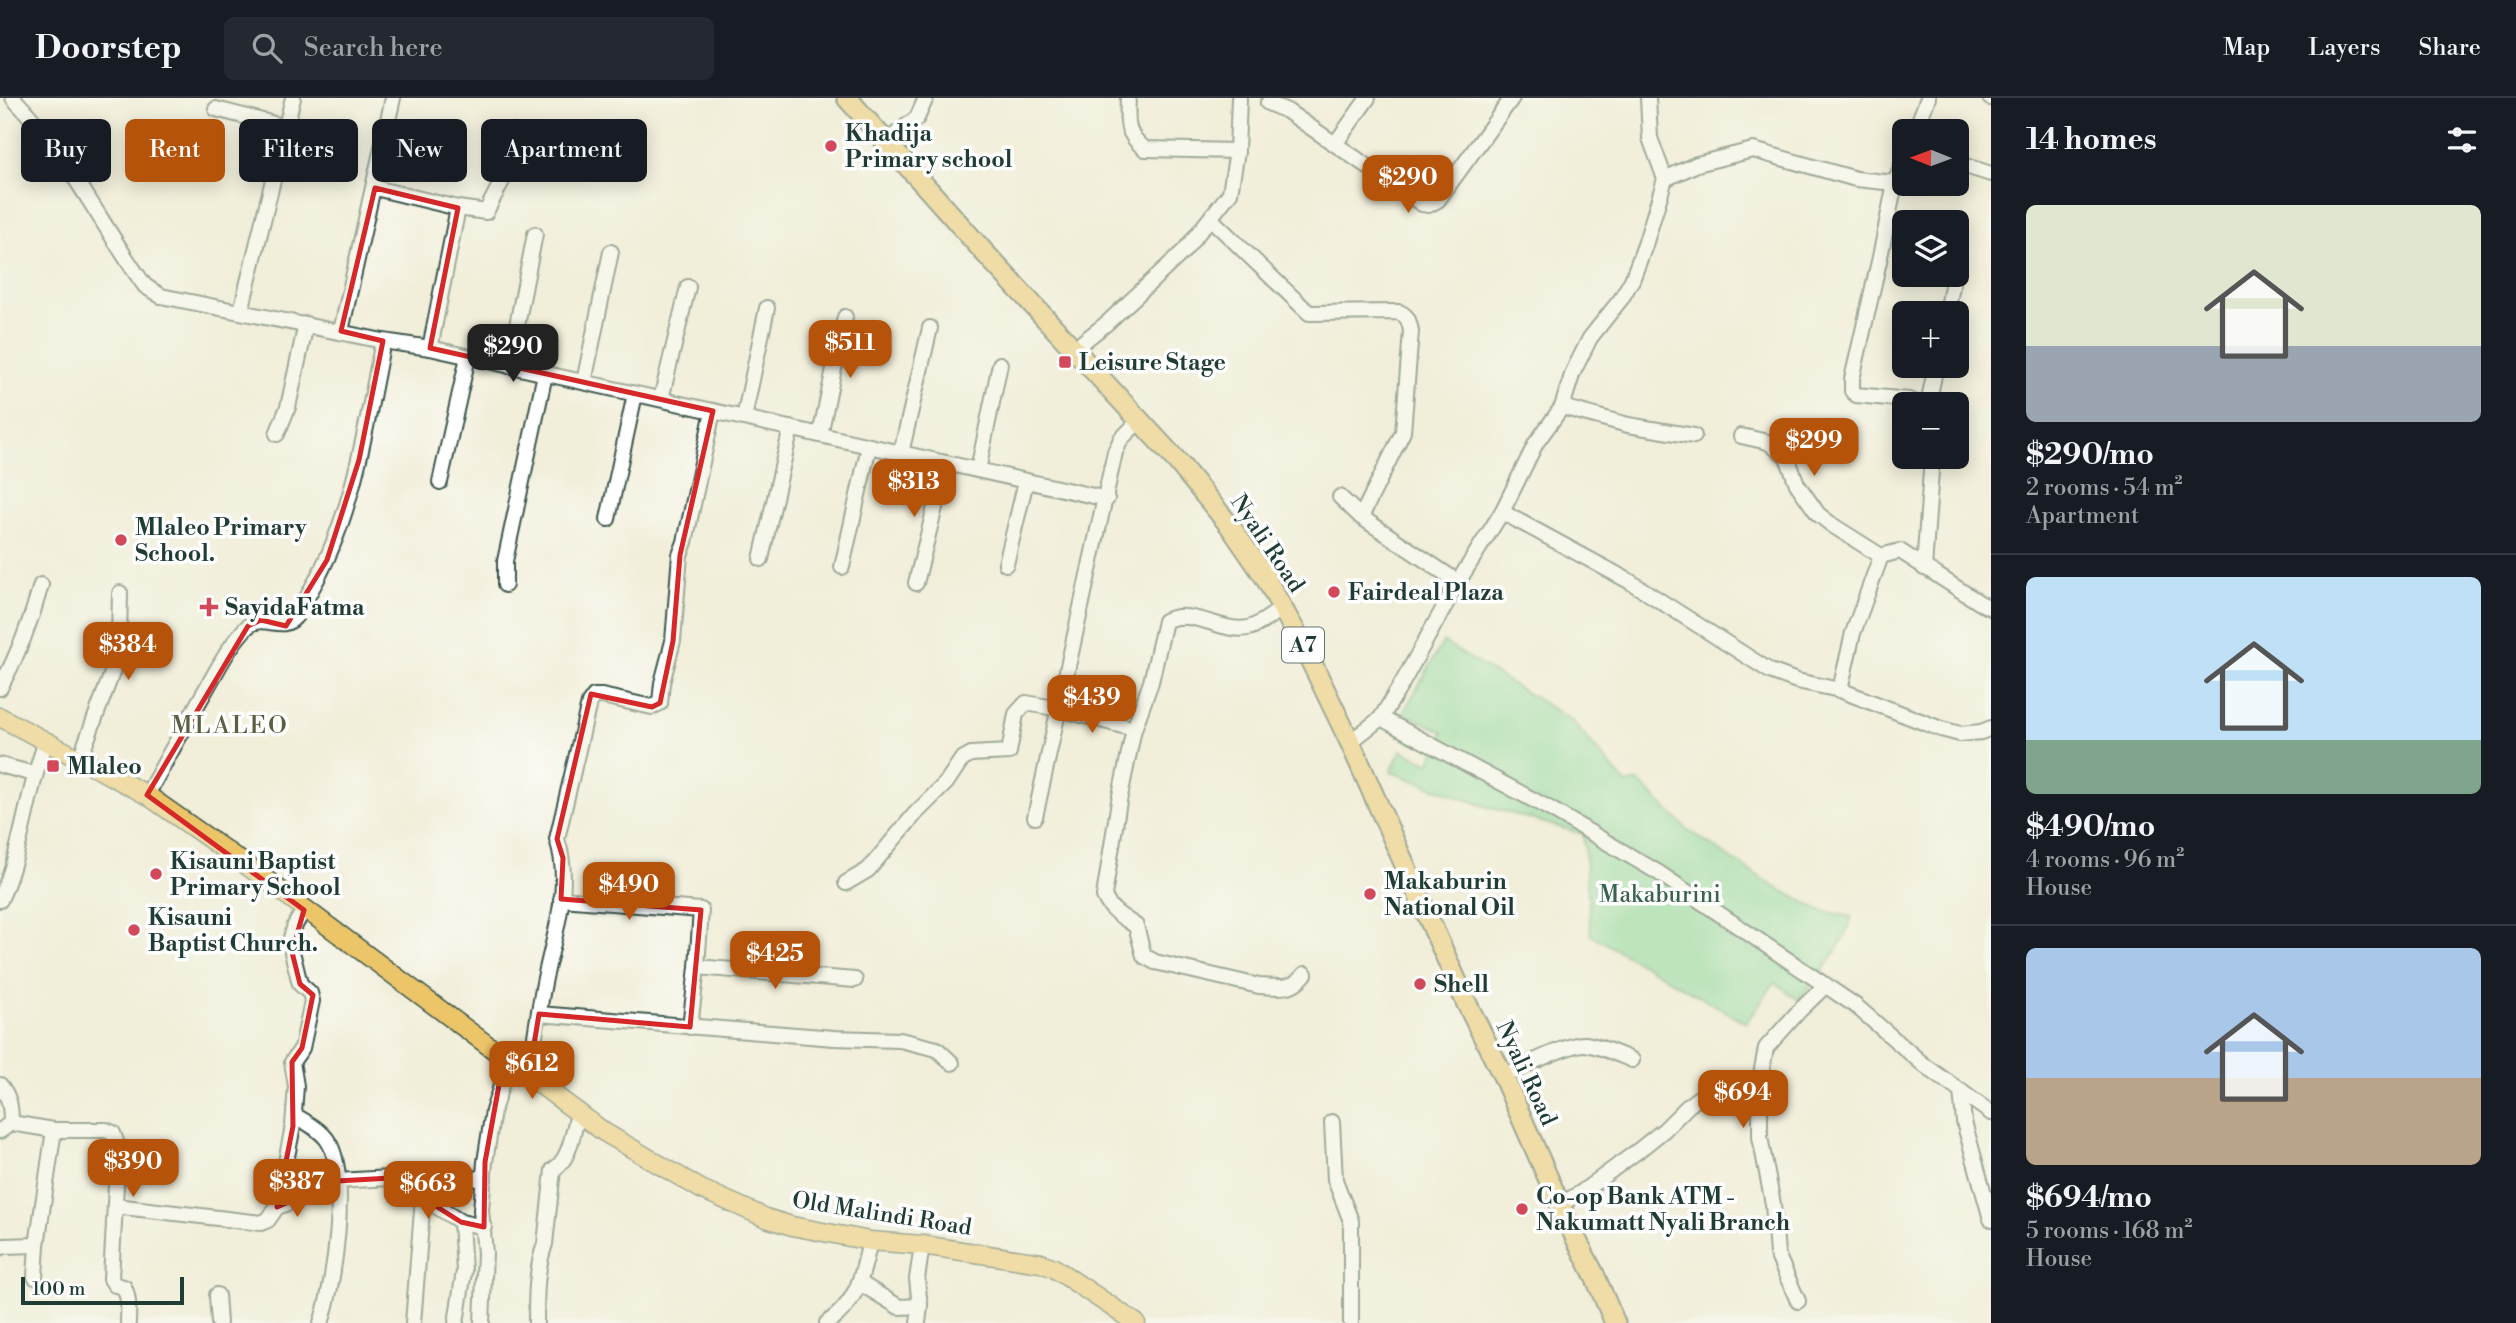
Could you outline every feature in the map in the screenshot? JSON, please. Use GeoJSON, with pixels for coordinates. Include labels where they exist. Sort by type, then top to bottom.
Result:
{"type":"FeatureCollection","features":[{"type":"Feature","properties":{"kind":"highway","name":"Nyali Road"},"geometry":{"type":"LineString","coordinates":[[847,98],[984,252],[1177,461],[1230,526],[1265,577],[1306,649],[1350,742],[1466,1002],[1503,1076],[1559,1205],[1615,1323]]}},
{"type":"Feature","properties":{"kind":"highway","name":"Nyali Road"},"geometry":{"type":"LineString","coordinates":[[1603,1294],[1625,1323]]}},
{"type":"Feature","properties":{"kind":"main road","name":"Old Malindi Road"},"geometry":{"type":"LineString","coordinates":[[0,717],[147,795],[245,864],[625,1146],[727,1202],[792,1226],[870,1241],[922,1245],[1041,1263],[1054,1268],[1136,1323]]}},
{"type":"Feature","properties":{"kind":"street"},"geometry":{"type":"LineString","coordinates":[[13,98],[27,112],[58,154],[145,286],[161,296],[468,356],[1107,499]]}},
{"type":"Feature","properties":{"kind":"street"},"geometry":{"type":"LineString","coordinates":[[288,119],[293,98]]}},
{"type":"Feature","properties":{"kind":"street"},"geometry":{"type":"LineString","coordinates":[[341,331],[393,98]]}},
{"type":"Feature","properties":{"kind":"street"},"geometry":{"type":"LineString","coordinates":[[887,141],[917,118],[926,98]]}},
{"type":"Feature","properties":{"kind":"street"},"geometry":{"type":"LineString","coordinates":[[1129,98],[1127,127],[1135,141],[1145,149],[1237,151]]}},
{"type":"Feature","properties":{"kind":"street"},"geometry":{"type":"LineString","coordinates":[[1074,349],[1107,323],[1184,251],[1230,193],[1237,151],[1239,98]]}},
{"type":"Feature","properties":{"kind":"street"},"geometry":{"type":"LineString","coordinates":[[1335,144],[1368,98]]}},
{"type":"Feature","properties":{"kind":"street"},"geometry":{"type":"LineString","coordinates":[[1268,103],[1287,111],[1422,204],[1429,205],[1438,200],[1512,98]]}},
{"type":"Feature","properties":{"kind":"street"},"geometry":{"type":"LineString","coordinates":[[1350,742],[1381,718],[1458,582],[1502,512],[1536,443],[1562,407],[1573,372],[1590,338],[1621,299],[1632,280],[1662,196],[1665,179],[1650,138],[1648,98]]}},
{"type":"Feature","properties":{"kind":"street"},"geometry":{"type":"LineString","coordinates":[[1920,119],[1928,98]]}},
{"type":"Feature","properties":{"kind":"street"},"geometry":{"type":"LineString","coordinates":[[216,109],[255,119]]}},
{"type":"Feature","properties":{"kind":"street"},"geometry":{"type":"LineString","coordinates":[[1665,179],[1698,164],[1753,150],[1856,179],[1892,183]]}},
{"type":"Feature","properties":{"kind":"street"},"geometry":{"type":"LineString","coordinates":[[1969,167],[1991,174]]}},
{"type":"Feature","properties":{"kind":"street"},"geometry":{"type":"LineString","coordinates":[[241,311],[273,182]]}},
{"type":"Feature","properties":{"kind":"street"},"geometry":{"type":"LineString","coordinates":[[375,188],[486,212],[501,182]]}},
{"type":"Feature","properties":{"kind":"street"},"geometry":{"type":"LineString","coordinates":[[1892,196],[1852,379],[1852,391],[1856,395],[1892,398]]}},
{"type":"Feature","properties":{"kind":"street"},"geometry":{"type":"LineString","coordinates":[[430,348],[458,208]]}},
{"type":"Feature","properties":{"kind":"street"},"geometry":{"type":"LineString","coordinates":[[1211,219],[1309,313],[1399,312],[1405,314],[1408,319],[1411,331],[1403,432],[1362,517]]}},
{"type":"Feature","properties":{"kind":"street"},"geometry":{"type":"LineString","coordinates":[[509,366],[535,234]]}},
{"type":"Feature","properties":{"kind":"street"},"geometry":{"type":"LineString","coordinates":[[584,382],[611,252]]}},
{"type":"Feature","properties":{"kind":"street"},"geometry":{"type":"LineString","coordinates":[[661,399],[688,288]]}},
{"type":"Feature","properties":{"kind":"street"},"geometry":{"type":"LineString","coordinates":[[744,418],[767,308]]}},
{"type":"Feature","properties":{"kind":"street"},"geometry":{"type":"LineString","coordinates":[[820,435],[845,317]]}},
{"type":"Feature","properties":{"kind":"street"},"geometry":{"type":"LineString","coordinates":[[277,434],[288,407],[306,324]]}},
{"type":"Feature","properties":{"kind":"street"},"geometry":{"type":"LineString","coordinates":[[901,453],[930,328]]}},
{"type":"Feature","properties":{"kind":"street"},"geometry":{"type":"LineString","coordinates":[[147,795],[227,654],[248,626],[261,620],[288,624],[296,616],[321,572],[359,460],[383,341]]}},
{"type":"Feature","properties":{"kind":"street"},"geometry":{"type":"LineString","coordinates":[[440,482],[468,356]]}},
{"type":"Feature","properties":{"kind":"street"},"geometry":{"type":"LineString","coordinates":[[978,470],[1000,364]]}},
{"type":"Feature","properties":{"kind":"street"},"geometry":{"type":"LineString","coordinates":[[505,585],[505,561],[545,374]]}},
{"type":"Feature","properties":{"kind":"street"},"geometry":{"type":"LineString","coordinates":[[608,519],[635,394]]}},
{"type":"Feature","properties":{"kind":"street"},"geometry":{"type":"LineString","coordinates":[[1562,407],[1628,425],[1694,436]]}},
{"type":"Feature","properties":{"kind":"street"},"geometry":{"type":"LineString","coordinates":[[529,1074],[544,982],[556,939],[561,899],[563,858],[557,839],[589,703],[594,696],[602,696],[652,707],[660,703],[662,683],[673,641],[680,555],[713,411]]}},
{"type":"Feature","properties":{"kind":"street"},"geometry":{"type":"LineString","coordinates":[[1035,817],[1107,499],[1115,452],[1121,439],[1139,421]]}},
{"type":"Feature","properties":{"kind":"street"},"geometry":{"type":"LineString","coordinates":[[761,559],[791,428]]}},
{"type":"Feature","properties":{"kind":"street"},"geometry":{"type":"LineString","coordinates":[[1741,436],[1768,442],[1787,457],[1797,484],[1818,514],[1832,525],[1881,556],[1900,551],[1991,608]]}},
{"type":"Feature","properties":{"kind":"street"},"geometry":{"type":"LineString","coordinates":[[842,568],[869,446]]}},
{"type":"Feature","properties":{"kind":"street"},"geometry":{"type":"LineString","coordinates":[[916,583],[946,463]]}},
{"type":"Feature","properties":{"kind":"street"},"geometry":{"type":"LineString","coordinates":[[1924,568],[1931,469]]}},
{"type":"Feature","properties":{"kind":"street"},"geometry":{"type":"LineString","coordinates":[[1006,564],[1026,481]]}},
{"type":"Feature","properties":{"kind":"street"},"geometry":{"type":"LineString","coordinates":[[1340,497],[1362,517],[1458,582]]}},
{"type":"Feature","properties":{"kind":"street"},"geometry":{"type":"LineString","coordinates":[[1502,512],[1629,581],[1770,671],[1797,681],[1840,690],[1941,729],[1961,734],[1991,729]]}},
{"type":"Feature","properties":{"kind":"street"},"geometry":{"type":"LineString","coordinates":[[1840,690],[1853,633],[1881,556]]}},
{"type":"Feature","properties":{"kind":"street"},"geometry":{"type":"LineString","coordinates":[[0,688],[32,618],[41,585]]}},
{"type":"Feature","properties":{"kind":"street"},"geometry":{"type":"LineString","coordinates":[[80,758],[112,673],[119,639],[120,593]]}},
{"type":"Feature","properties":{"kind":"street"},"geometry":{"type":"LineString","coordinates":[[1282,608],[1250,628],[1238,628],[1186,616],[1174,616],[1165,621],[1151,682],[1134,729],[1104,896],[1108,906],[1136,926],[1144,956],[1155,962],[1259,986],[1289,987],[1305,974]]}},
{"type":"Feature","properties":{"kind":"street"},"geometry":{"type":"LineString","coordinates":[[846,883],[868,870],[915,814],[946,783],[962,759],[971,754],[1009,752],[1016,714],[1026,704],[1060,709],[1134,729]]}},
{"type":"Feature","properties":{"kind":"street"},"geometry":{"type":"LineString","coordinates":[[1381,718],[1611,843],[1737,924],[1856,1006],[1924,1065],[1991,1113]]}},
{"type":"Feature","properties":{"kind":"street"},"geometry":{"type":"LineString","coordinates":[[0,900],[22,838],[34,774],[46,742]]}},
{"type":"Feature","properties":{"kind":"street"},"geometry":{"type":"LineString","coordinates":[[0,765],[34,774]]}},
{"type":"Feature","properties":{"kind":"street"},"geometry":{"type":"LineString","coordinates":[[561,899],[701,910],[698,967],[690,1027]]}},
{"type":"Feature","properties":{"kind":"street"},"geometry":{"type":"LineString","coordinates":[[115,1206],[261,1223],[268,1220],[277,1207],[294,1115],[296,1086],[292,1062],[302,1048],[312,1001],[310,993],[300,984],[296,975],[292,951],[291,938],[304,910]]}},
{"type":"Feature","properties":{"kind":"street"},"geometry":{"type":"LineString","coordinates":[[698,967],[855,980]]}},
{"type":"Feature","properties":{"kind":"street"},"geometry":{"type":"LineString","coordinates":[[1798,1301],[1777,1254],[1773,1203],[1760,1137],[1760,1080],[1766,1048],[1826,985]]}},
{"type":"Feature","properties":{"kind":"street"},"geometry":{"type":"LineString","coordinates":[[539,1014],[901,1041],[937,1049],[952,1063]]}},
{"type":"Feature","properties":{"kind":"street"},"geometry":{"type":"LineString","coordinates":[[1503,1076],[1583,1044],[1632,1060]]}},
{"type":"Feature","properties":{"kind":"street"},"geometry":{"type":"LineString","coordinates":[[482,1323],[484,1227],[481,1210],[484,1179],[493,1111],[509,1061]]}},
{"type":"Feature","properties":{"kind":"street"},"geometry":{"type":"LineString","coordinates":[[1559,1205],[1582,1192],[1639,1150],[1689,1105],[1722,1081]]}},
{"type":"Feature","properties":{"kind":"street"},"geometry":{"type":"LineString","coordinates":[[0,1085],[8,1095],[11,1110],[5,1127],[106,1130],[113,1133],[118,1147],[110,1279],[126,1291],[128,1323]]}},
{"type":"Feature","properties":{"kind":"street"},"geometry":{"type":"LineString","coordinates":[[1961,1091],[1964,1122],[1991,1219]]}},
{"type":"Feature","properties":{"kind":"street"},"geometry":{"type":"LineString","coordinates":[[536,1323],[541,1254],[545,1244],[553,1170],[560,1166],[567,1154],[579,1111]]}},
{"type":"Feature","properties":{"kind":"street"},"geometry":{"type":"LineString","coordinates":[[294,1115],[328,1140],[336,1163],[339,1200],[337,1242],[321,1323]]}},
{"type":"Feature","properties":{"kind":"street"},"geometry":{"type":"LineString","coordinates":[[1332,1122],[1335,1180],[1351,1221],[1351,1323]]}},
{"type":"Feature","properties":{"kind":"street"},"geometry":{"type":"LineString","coordinates":[[35,1277],[37,1244],[54,1130]]}},
{"type":"Feature","properties":{"kind":"street"},"geometry":{"type":"LineString","coordinates":[[277,1207],[337,1181],[427,1176],[484,1179]]}},
{"type":"Feature","properties":{"kind":"street"},"geometry":{"type":"LineString","coordinates":[[414,1323],[427,1176]]}},
{"type":"Feature","properties":{"kind":"street"},"geometry":{"type":"LineString","coordinates":[[423,1198],[461,1222],[484,1227]]}},
{"type":"Feature","properties":{"kind":"street"},"geometry":{"type":"LineString","coordinates":[[456,1323],[464,1271],[461,1222]]}},
{"type":"Feature","properties":{"kind":"street"},"geometry":{"type":"LineString","coordinates":[[827,1323],[844,1312],[860,1283],[870,1241]]}},
{"type":"Feature","properties":{"kind":"street"},"geometry":{"type":"LineString","coordinates":[[0,1248],[4,1245],[37,1244]]}},
{"type":"Feature","properties":{"kind":"street"},"geometry":{"type":"LineString","coordinates":[[918,1323],[920,1306],[917,1279],[922,1245]]}},
{"type":"Feature","properties":{"kind":"street"},"geometry":{"type":"LineString","coordinates":[[860,1283],[899,1307],[920,1306]]}},
{"type":"Feature","properties":{"kind":"street"},"geometry":{"type":"LineString","coordinates":[[217,1294],[219,1323]]}},
{"type":"Feature","properties":{"kind":"highlighted area"},"geometry":{"type":"Polygon","coordinates":[[[375,188],[458,208],[430,348],[713,411],[680,555],[673,641],[660,703],[652,707],[591,694],[557,839],[563,858],[561,899],[701,910],[690,1027],[539,1014],[529,1075],[509,1061],[499,1085],[485,1162],[484,1227],[461,1222],[423,1198],[427,1176],[337,1181],[277,1207],[293,1126],[292,1062],[302,1048],[313,995],[300,984],[292,952],[304,910],[147,795],[248,626],[261,620],[286,626],[327,560],[359,460],[383,341],[341,331],[375,188]]]}},
{"type":"Feature","properties":{"kind":"green space","name":"Makaburini"},"geometry":{"type":"Polygon","coordinates":[[[1443,642],[1571,720],[1626,784],[1638,781],[1688,830],[1775,887],[1820,910],[1852,917],[1836,951],[1798,1000],[1775,982],[1746,1023],[1591,935],[1583,834],[1481,805],[1391,772],[1401,750],[1429,763],[1444,732],[1403,713],[1443,642]]]}},
{"type":"Feature","properties":{"kind":"place","name":"Khadija Primary school"},"geometry":{"type":"Point","coordinates":[831,146]}},
{"type":"Feature","properties":{"kind":"place","name":"Leisure Stage"},"geometry":{"type":"Point","coordinates":[1065,362]}},
{"type":"Feature","properties":{"kind":"place","name":"Mlaleo Primary School."},"geometry":{"type":"Point","coordinates":[121,540]}},
{"type":"Feature","properties":{"kind":"place","name":"Fairdeal Plaza"},"geometry":{"type":"Point","coordinates":[1334,592]}},
{"type":"Feature","properties":{"kind":"place","name":"SayidaFatma"},"geometry":{"type":"Point","coordinates":[209,607]}},
{"type":"Feature","properties":{"kind":"place","name":"Mlaleo"},"geometry":{"type":"Point","coordinates":[53,766]}},
{"type":"Feature","properties":{"kind":"place","name":"Kisauni Baptist Primary School"},"geometry":{"type":"Point","coordinates":[156,874]}},
{"type":"Feature","properties":{"kind":"place","name":"Makaburin National Oil"},"geometry":{"type":"Point","coordinates":[1370,894]}},
{"type":"Feature","properties":{"kind":"place","name":"Kisauni Baptist Church."},"geometry":{"type":"Point","coordinates":[134,930]}},
{"type":"Feature","properties":{"kind":"place","name":"Shell"},"geometry":{"type":"Point","coordinates":[1420,984]}},
{"type":"Feature","properties":{"kind":"place","name":"Co-op Bank ATM - Nakumatt Nyali Branch"},"geometry":{"type":"Point","coordinates":[1522,1209]}},
{"type":"Feature","properties":{"kind":"district","name":"MLALEO"},"geometry":{"type":"Point","coordinates":[230,725]}}]}
